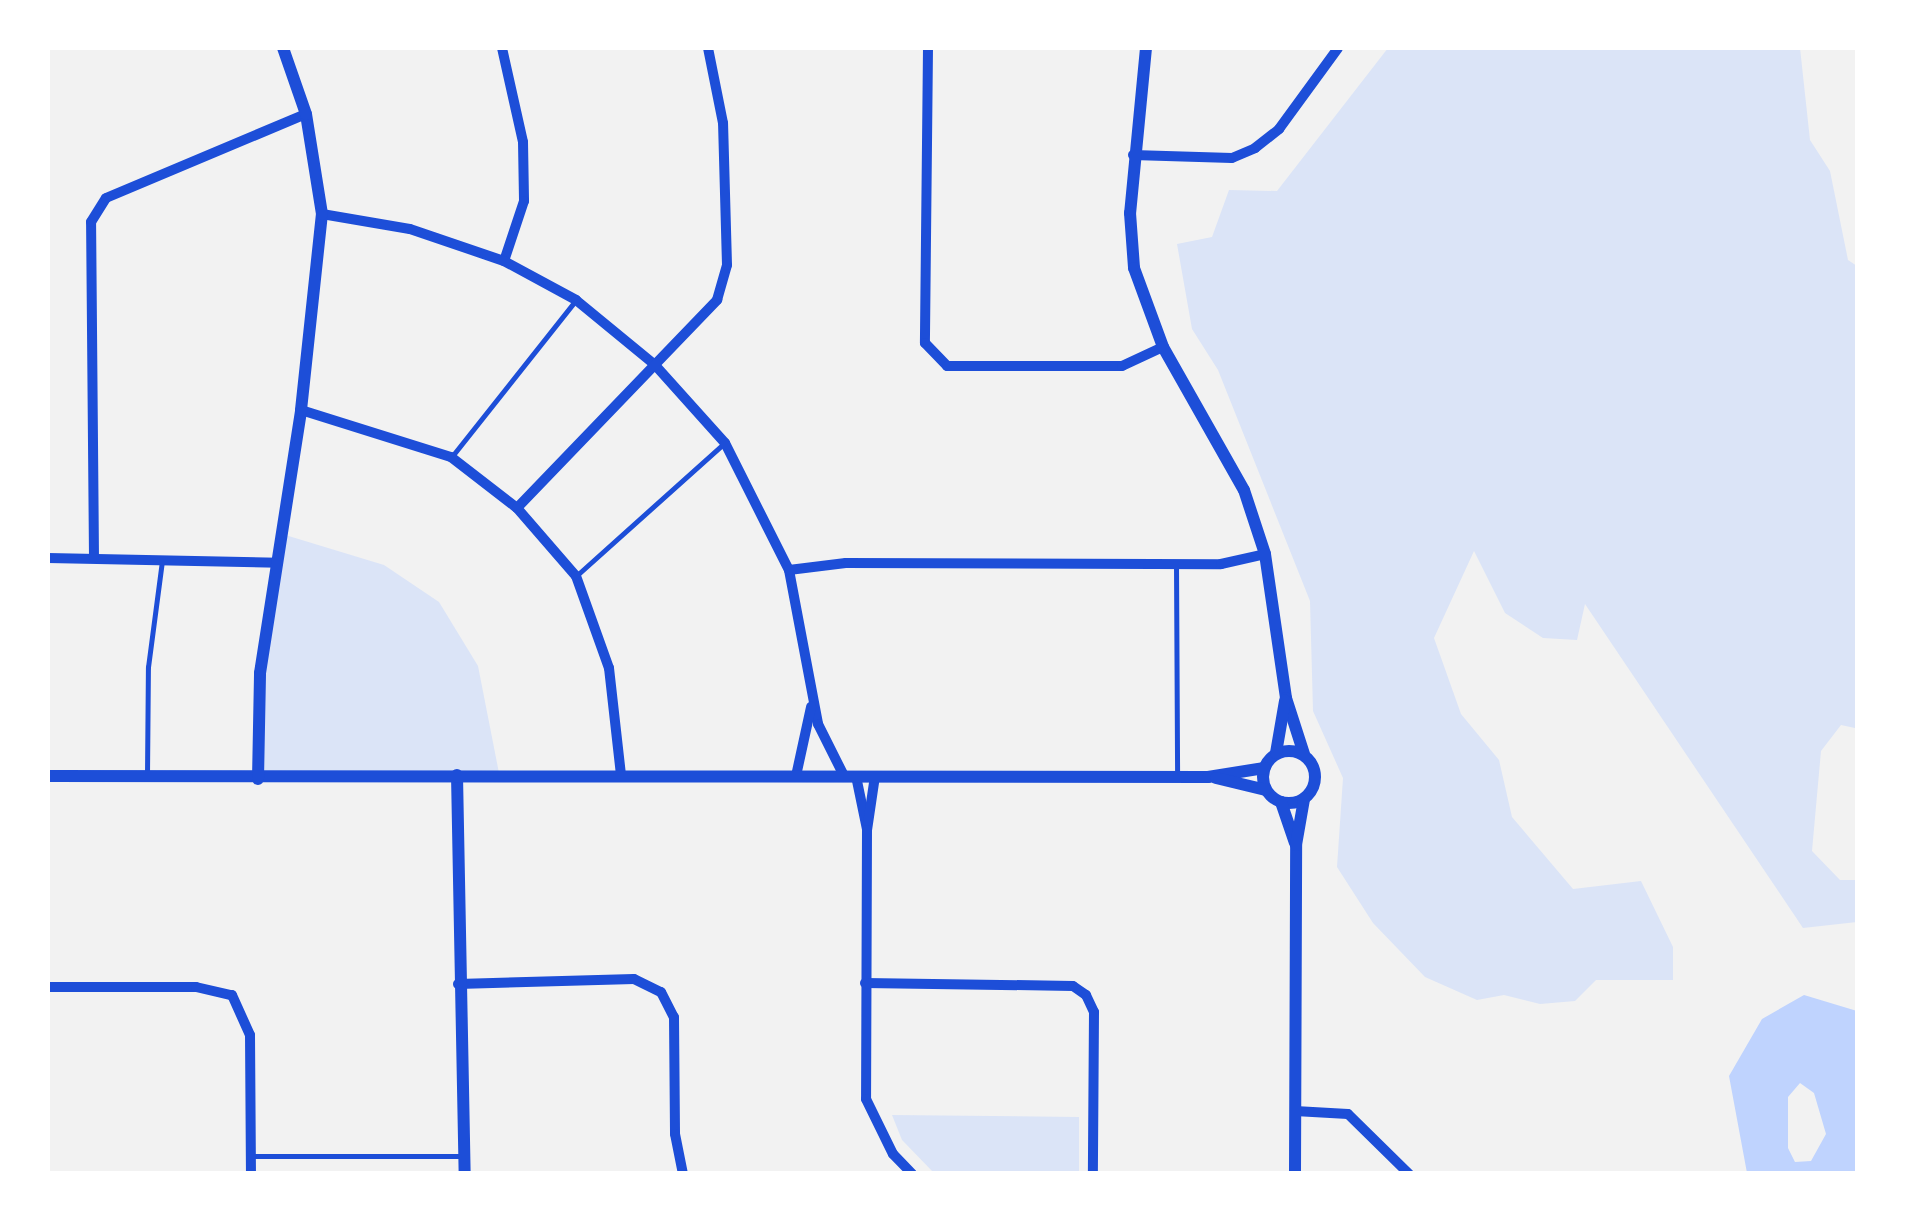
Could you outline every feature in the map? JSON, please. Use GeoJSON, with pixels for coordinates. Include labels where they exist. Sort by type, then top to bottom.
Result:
{"type":"FeatureCollection","features":[{"type":"Feature","properties":{"kind":"street"},"geometry":{"type":"LineString","coordinates":[[258,778],[260,673],[301,410],[322,214],[306,114],[283,48]]}},
{"type":"Feature","properties":{"kind":"street"},"geometry":{"type":"LineString","coordinates":[[502,48],[523,142],[524,202],[504,261]]}},
{"type":"Feature","properties":{"kind":"street"},"geometry":{"type":"LineString","coordinates":[[517,508],[717,300],[727,265],[723,124],[708,48]]}},
{"type":"Feature","properties":{"kind":"street"},"geometry":{"type":"LineString","coordinates":[[928,48],[925,342],[947,366],[1122,366],[1162,348]]}},
{"type":"Feature","properties":{"kind":"street"},"geometry":{"type":"LineString","coordinates":[[1146,48],[1133,155],[1134,268],[1162,348],[1244,490],[1266,554],[1286,698],[1304,754],[1316,776],[1304,799],[1296,845],[1294,1174]]}},
{"type":"Feature","properties":{"kind":"street"},"geometry":{"type":"LineString","coordinates":[[1133,155],[1232,158],[1255,148],[1279,130],[1338,48]]}},
{"type":"Feature","properties":{"kind":"street"},"geometry":{"type":"LineString","coordinates":[[94,558],[92,222],[106,198],[306,114]]}},
{"type":"Feature","properties":{"kind":"street"},"geometry":{"type":"LineString","coordinates":[[322,214],[410,229],[504,261],[576,300],[655,365],[724,443],[789,570],[827,748],[851,776],[867,830]]}},
{"type":"Feature","properties":{"kind":"street"},"geometry":{"type":"LineString","coordinates":[[301,410],[451,457],[517,508],[576,576],[609,668],[622,776]]}},
{"type":"Feature","properties":{"kind":"street"},"geometry":{"type":"LineString","coordinates":[[789,570],[846,563],[1221,564],[1266,554]]}},
{"type":"Feature","properties":{"kind":"street"},"geometry":{"type":"LineString","coordinates":[[48,558],[278,562]]}},
{"type":"Feature","properties":{"kind":"street"},"geometry":{"type":"LineString","coordinates":[[796,776],[813,696]]}},
{"type":"Feature","properties":{"kind":"street"},"geometry":{"type":"LineString","coordinates":[[1208,777],[1264,768],[1276,753],[1286,698]]}},
{"type":"Feature","properties":{"kind":"street"},"geometry":{"type":"LineString","coordinates":[[1276,753],[1304,754]]}},
{"type":"Feature","properties":{"kind":"street"},"geometry":{"type":"LineString","coordinates":[[1264,768],[1266,790]]}},
{"type":"Feature","properties":{"kind":"street"},"geometry":{"type":"LineString","coordinates":[[457,775],[458,984],[465,1174]]}},
{"type":"Feature","properties":{"kind":"street"},"geometry":{"type":"LineString","coordinates":[[48,776],[1208,777],[1266,790],[1280,802],[1296,845]]}},
{"type":"Feature","properties":{"kind":"street"},"geometry":{"type":"LineString","coordinates":[[875,776],[867,830],[866,1099],[892,1154],[912,1174]]}},
{"type":"Feature","properties":{"kind":"street"},"geometry":{"type":"LineString","coordinates":[[1280,802],[1304,799]]}},
{"type":"Feature","properties":{"kind":"street"},"geometry":{"type":"LineString","coordinates":[[458,984],[634,979],[661,992],[674,1016],[675,1134],[683,1174]]}},
{"type":"Feature","properties":{"kind":"street"},"geometry":{"type":"LineString","coordinates":[[865,982],[1073,986],[1086,995],[1094,1012],[1093,1174]]}},
{"type":"Feature","properties":{"kind":"street"},"geometry":{"type":"LineString","coordinates":[[48,986],[196,987],[232,995],[250,1035],[251,1174]]}},
{"type":"Feature","properties":{"kind":"street"},"geometry":{"type":"LineString","coordinates":[[1295,1110],[1348,1114],[1410,1174]]}},
{"type":"Feature","properties":{"kind":"lane"},"geometry":{"type":"LineString","coordinates":[[451,457],[576,300]]}},
{"type":"Feature","properties":{"kind":"lane"},"geometry":{"type":"LineString","coordinates":[[576,576],[724,443]]}},
{"type":"Feature","properties":{"kind":"lane"},"geometry":{"type":"LineString","coordinates":[[146,776],[148,667],[162,560]]}},
{"type":"Feature","properties":{"kind":"lane"},"geometry":{"type":"LineString","coordinates":[[1176,564],[1178,776]]}},
{"type":"Feature","properties":{"kind":"lane"},"geometry":{"type":"LineString","coordinates":[[251,1156],[462,1156]]}},
{"type":"Feature","properties":{"kind":"shaded area"},"geometry":{"type":"Polygon","coordinates":[[[1388,48],[1800,48],[1810,140],[1830,171],[1848,260],[1857,266],[1857,748],[1855,728],[1841,725],[1821,751],[1812,851],[1840,880],[1857,880],[1857,922],[1803,928],[1585,604],[1577,640],[1543,638],[1505,613],[1474,551],[1434,638],[1461,714],[1499,760],[1512,817],[1573,889],[1641,881],[1673,947],[1673,980],[1596,980],[1575,1001],[1540,1004],[1504,995],[1477,1000],[1425,977],[1373,923],[1337,867],[1343,778],[1313,711],[1310,601],[1218,370],[1192,329],[1177,244],[1212,237],[1229,190],[1277,191],[1388,48]]]}},
{"type":"Feature","properties":{"kind":"shaded area"},"geometry":{"type":"Polygon","coordinates":[[[282,534],[384,565],[439,602],[478,666],[499,773],[256,772],[258,667],[282,534]]]}},
{"type":"Feature","properties":{"kind":"shaded area"},"geometry":{"type":"Polygon","coordinates":[[[892,1115],[1079,1117],[1079,1173],[934,1173],[902,1140],[892,1115]]]}},
{"type":"Feature","properties":{"kind":"water"},"geometry":{"type":"Polygon","coordinates":[[[1804,995],[1857,1011],[1857,1173],[1747,1173],[1729,1076],[1762,1019],[1804,995]],[[1800,1083],[1788,1097],[1788,1148],[1795,1162],[1811,1161],[1826,1134],[1814,1093],[1800,1083]]]}}]}
